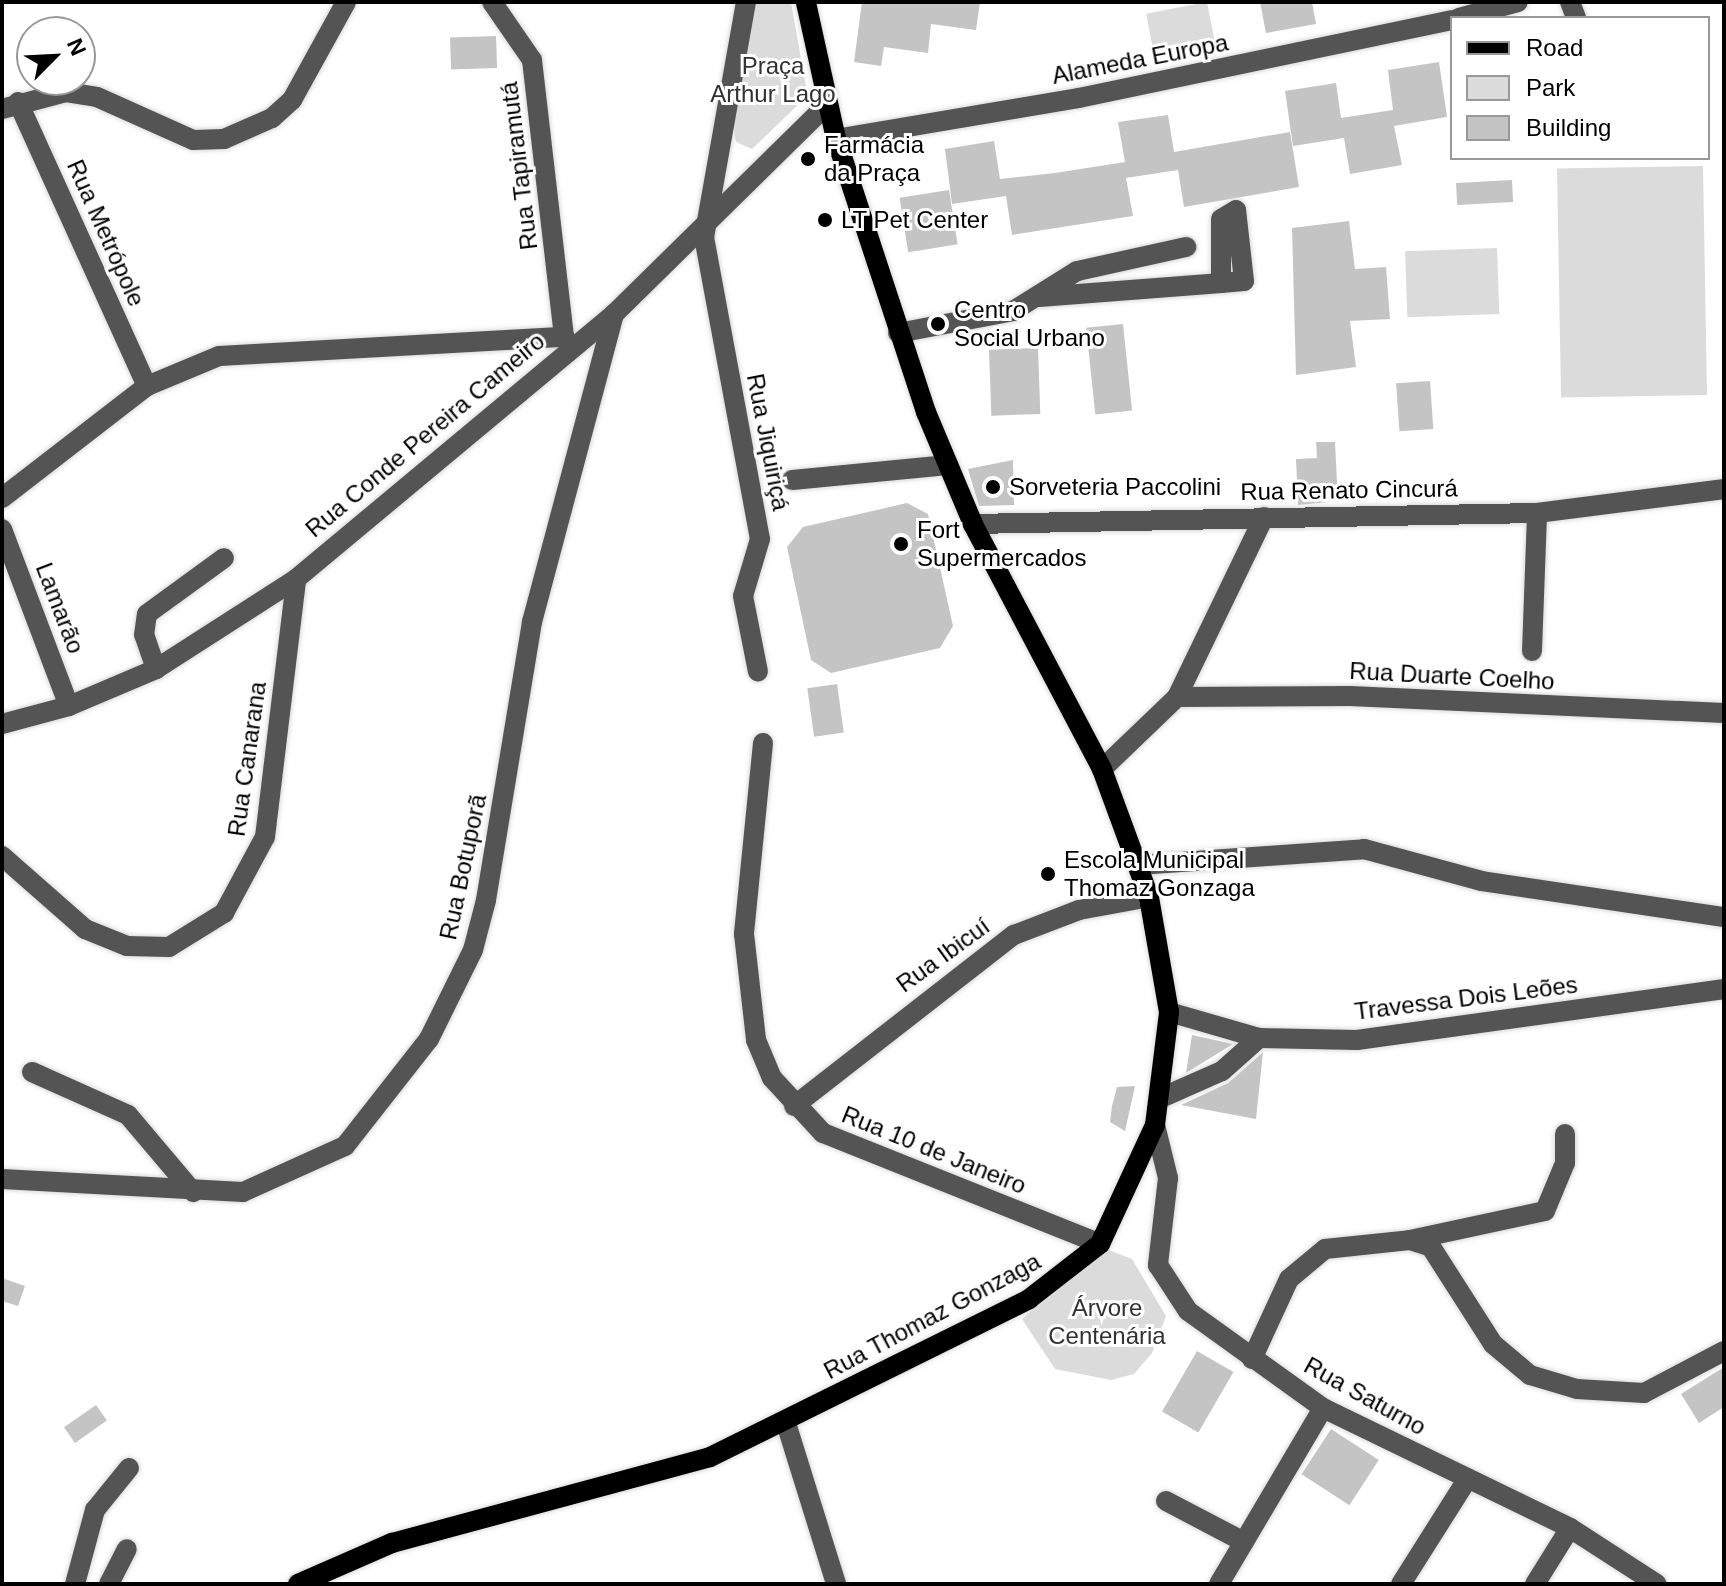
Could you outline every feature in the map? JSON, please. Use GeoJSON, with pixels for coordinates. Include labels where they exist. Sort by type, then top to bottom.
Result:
{"type":"FeatureCollection","features":[{"type":"Feature","properties":{"kind":"main road","name":"Rua Thomaz Gonzaga"},"geometry":{"type":"LineString","coordinates":[[309,1581],[392,1543],[666,1472],[786,1423],[1029,1299],[1100,1244],[1155,1125],[1163,1097],[1169,1012],[1149,897],[1102,769],[973,524],[948,465],[898,333],[836,139],[806,2]]}},
{"type":"Feature","properties":{"kind":"street"},"geometry":{"type":"LineString","coordinates":[[10,105],[66,92],[97,97],[173,133],[224,139],[272,118],[292,100],[346,2]]}},
{"type":"Feature","properties":{"kind":"street","name":"Rua Tapiramutá"},"geometry":{"type":"LineString","coordinates":[[492,2],[532,60],[567,341]]}},
{"type":"Feature","properties":{"kind":"street"},"geometry":{"type":"LineString","coordinates":[[704,218],[746,2]]}},
{"type":"Feature","properties":{"kind":"street"},"geometry":{"type":"LineString","coordinates":[[1466,16],[1518,2]]}},
{"type":"Feature","properties":{"kind":"street","name":"Alameda Europa"},"geometry":{"type":"LineString","coordinates":[[836,139],[1450,20]]}},
{"type":"Feature","properties":{"kind":"street","name":"Rua Metrópole"},"geometry":{"type":"LineString","coordinates":[[10,105],[147,386]]}},
{"type":"Feature","properties":{"kind":"street","name":"Rua Conde Pereira Cameiro"},"geometry":{"type":"LineString","coordinates":[[2,724],[69,706],[156,669],[296,579],[567,341],[614,314],[704,218],[827,105]]}},
{"type":"Feature","properties":{"kind":"street","name":"Rua Jiquiriçá"},"geometry":{"type":"LineString","coordinates":[[704,218],[760,539],[743,596],[758,672]]}},
{"type":"Feature","properties":{"kind":"street"},"geometry":{"type":"LineString","coordinates":[[898,333],[1013,311],[1077,271],[1186,247]]}},
{"type":"Feature","properties":{"kind":"street"},"geometry":{"type":"LineString","coordinates":[[1039,297],[1221,283]]}},
{"type":"Feature","properties":{"kind":"street","name":"Rua Botuporã"},"geometry":{"type":"LineString","coordinates":[[2,1179],[193,1192],[243,1192],[345,1146],[448,1006],[486,900],[532,622],[614,314]]}},
{"type":"Feature","properties":{"kind":"street"},"geometry":{"type":"LineString","coordinates":[[2,498],[147,386],[219,356],[264,348],[567,341]]}},
{"type":"Feature","properties":{"kind":"street"},"geometry":{"type":"LineString","coordinates":[[792,480],[948,465]]}},
{"type":"Feature","properties":{"kind":"street","name":"Rua Renato Cincurá"},"geometry":{"type":"LineString","coordinates":[[973,524],[1537,513],[1724,489]]}},
{"type":"Feature","properties":{"kind":"street"},"geometry":{"type":"LineString","coordinates":[[1532,651],[1537,513]]}},
{"type":"Feature","properties":{"kind":"street"},"geometry":{"type":"LineString","coordinates":[[1102,769],[1177,697],[1264,517]]}},
{"type":"Feature","properties":{"kind":"street","name":"Lamarão"},"geometry":{"type":"LineString","coordinates":[[2,529],[69,706]]}},
{"type":"Feature","properties":{"kind":"street"},"geometry":{"type":"LineString","coordinates":[[156,669],[144,635],[147,614],[224,558]]}},
{"type":"Feature","properties":{"kind":"street","name":"Rua Canarana"},"geometry":{"type":"LineString","coordinates":[[2,856],[85,929],[127,946],[169,947],[224,913],[265,837],[296,579]]}},
{"type":"Feature","properties":{"kind":"street","name":"Rua Duarte Coelho"},"geometry":{"type":"LineString","coordinates":[[1177,697],[1350,696],[1724,713]]}},
{"type":"Feature","properties":{"kind":"street","name":"Rua 10 de Janeiro"},"geometry":{"type":"LineString","coordinates":[[763,743],[745,896],[749,997],[756,1040],[794,1106],[823,1133],[1100,1244]]}},
{"type":"Feature","properties":{"kind":"street"},"geometry":{"type":"LineString","coordinates":[[1138,865],[1364,849],[1482,881],[1724,917]]}},
{"type":"Feature","properties":{"kind":"street","name":"Rua Ibicuí"},"geometry":{"type":"LineString","coordinates":[[794,1106],[1014,935],[1079,910],[1149,897]]}},
{"type":"Feature","properties":{"kind":"street","name":"Travessa Dois Leões"},"geometry":{"type":"LineString","coordinates":[[1169,1012],[1259,1038],[1426,1034],[1724,989]]}},
{"type":"Feature","properties":{"kind":"street"},"geometry":{"type":"LineString","coordinates":[[1163,1097],[1222,1071],[1259,1038]]}},
{"type":"Feature","properties":{"kind":"street"},"geometry":{"type":"LineString","coordinates":[[32,1072],[128,1115],[193,1192]]}},
{"type":"Feature","properties":{"kind":"street","name":"Rua Saturno"},"geometry":{"type":"LineString","coordinates":[[1155,1125],[1168,1178],[1158,1265],[1188,1311],[1323,1408],[1570,1528],[1657,1584]]}},
{"type":"Feature","properties":{"kind":"street"},"geometry":{"type":"LineString","coordinates":[[1252,1359],[1305,1261],[1342,1244],[1410,1240],[1545,1211],[1565,1163],[1565,1134]]}},
{"type":"Feature","properties":{"kind":"street"},"geometry":{"type":"LineString","coordinates":[[1410,1240],[1431,1247],[1493,1344],[1530,1375],[1577,1389],[1644,1393],[1724,1351]]}},
{"type":"Feature","properties":{"kind":"street"},"geometry":{"type":"LineString","coordinates":[[1219,1584],[1323,1408]]}},
{"type":"Feature","properties":{"kind":"street"},"geometry":{"type":"LineString","coordinates":[[786,1423],[836,1584]]}},
{"type":"Feature","properties":{"kind":"street"},"geometry":{"type":"LineString","coordinates":[[75,1584],[95,1510],[129,1468]]}},
{"type":"Feature","properties":{"kind":"street"},"geometry":{"type":"LineString","coordinates":[[1401,1584],[1468,1478]]}},
{"type":"Feature","properties":{"kind":"street"},"geometry":{"type":"LineString","coordinates":[[1166,1501],[1244,1542]]}},
{"type":"Feature","properties":{"kind":"street"},"geometry":{"type":"LineString","coordinates":[[1535,1584],[1570,1528]]}},
{"type":"Feature","properties":{"kind":"street"},"geometry":{"type":"LineString","coordinates":[[109,1584],[127,1549]]}},
{"type":"Feature","properties":{"kind":"green space","name":"Praça Arthur Lago"},"geometry":{"type":"Polygon","coordinates":[[[756,2],[791,2],[806,87],[805,98],[752,149],[736,142],[731,115],[756,2]]]}},
{"type":"Feature","properties":{"kind":"green space"},"geometry":{"type":"Polygon","coordinates":[[[1207,2],[1215,45],[1155,57],[1146,14],[1207,2]]]}},
{"type":"Feature","properties":{"kind":"green space"},"geometry":{"type":"Polygon","coordinates":[[[1703,166],[1707,395],[1561,398],[1557,169],[1703,166]]]}},
{"type":"Feature","properties":{"kind":"green space"},"geometry":{"type":"Polygon","coordinates":[[[1497,248],[1499,314],[1407,317],[1405,251],[1497,248]]]}},
{"type":"Feature","properties":{"kind":"green space","name":"Árvore Centenária"},"geometry":{"type":"Polygon","coordinates":[[[1103,1248],[1132,1259],[1166,1316],[1152,1353],[1134,1374],[1111,1380],[1055,1369],[1022,1319],[1103,1248]]]}},
{"type":"Feature","properties":{"kind":"building"},"geometry":{"type":"Polygon","coordinates":[[[862,2],[980,2],[976,30],[931,24],[928,53],[884,47],[881,66],[854,62],[862,2]]]}},
{"type":"Feature","properties":{"kind":"building"},"geometry":{"type":"Polygon","coordinates":[[[1260,2],[1312,2],[1316,24],[1266,33],[1260,2]]]}},
{"type":"Feature","properties":{"kind":"building"},"geometry":{"type":"Polygon","coordinates":[[[496,36],[497,68],[451,70],[450,38],[496,36]]]}},
{"type":"Feature","properties":{"kind":"building"},"geometry":{"type":"Polygon","coordinates":[[[1439,62],[1447,117],[1394,126],[1402,165],[1350,174],[1344,138],[1293,146],[1285,91],[1336,83],[1341,118],[1393,110],[1388,70],[1439,62]]]}},
{"type":"Feature","properties":{"kind":"building"},"geometry":{"type":"Polygon","coordinates":[[[1168,115],[1174,152],[1290,132],[1299,187],[1184,207],[1178,170],[1126,178],[1133,216],[1012,235],[1006,196],[952,204],[945,149],[994,141],[1000,179],[1055,173],[1125,162],[1118,122],[1168,115]]]}},
{"type":"Feature","properties":{"kind":"building"},"geometry":{"type":"Polygon","coordinates":[[[1512,180],[1513,202],[1457,205],[1456,183],[1512,180]]]}},
{"type":"Feature","properties":{"kind":"building"},"geometry":{"type":"Polygon","coordinates":[[[949,190],[958,244],[908,252],[900,198],[949,190]]]}},
{"type":"Feature","properties":{"kind":"building"},"geometry":{"type":"Polygon","coordinates":[[[1349,221],[1355,269],[1386,267],[1390,319],[1350,321],[1356,367],[1296,375],[1292,228],[1349,221]]]}},
{"type":"Feature","properties":{"kind":"building"},"geometry":{"type":"Polygon","coordinates":[[[1123,324],[1132,411],[1095,414],[1086,328],[1123,324]]]}},
{"type":"Feature","properties":{"kind":"building"},"geometry":{"type":"Polygon","coordinates":[[[1038,348],[1040,414],[991,416],[989,350],[1038,348]]]}},
{"type":"Feature","properties":{"kind":"building"},"geometry":{"type":"Polygon","coordinates":[[[1430,381],[1433,429],[1399,431],[1396,383],[1430,381]]]}},
{"type":"Feature","properties":{"kind":"building"},"geometry":{"type":"Polygon","coordinates":[[[1316,442],[1335,442],[1338,501],[1298,505],[1296,459],[1317,458],[1316,442]]]}},
{"type":"Feature","properties":{"kind":"building","name":"Sorveteria Paccolini"},"geometry":{"type":"Polygon","coordinates":[[[1013,460],[1014,505],[979,506],[968,469],[1013,460]]]}},
{"type":"Feature","properties":{"kind":"building"},"geometry":{"type":"Polygon","coordinates":[[[907,503],[928,514],[953,626],[940,648],[831,673],[811,660],[787,547],[803,527],[907,503]]]}},
{"type":"Feature","properties":{"kind":"building"},"geometry":{"type":"Polygon","coordinates":[[[837,684],[844,733],[814,737],[807,688],[837,684]]]}},
{"type":"Feature","properties":{"kind":"building"},"geometry":{"type":"Polygon","coordinates":[[[1192,1035],[1233,1044],[1186,1073],[1192,1035]]]}},
{"type":"Feature","properties":{"kind":"building"},"geometry":{"type":"Polygon","coordinates":[[[1263,1052],[1256,1119],[1181,1105],[1228,1083],[1263,1052]]]}},
{"type":"Feature","properties":{"kind":"building"},"geometry":{"type":"Polygon","coordinates":[[[1135,1086],[1125,1131],[1110,1122],[1112,1106],[1117,1087],[1135,1086]]]}},
{"type":"Feature","properties":{"kind":"building"},"geometry":{"type":"Polygon","coordinates":[[[2,1278],[25,1286],[18,1306],[2,1301],[2,1278]]]}},
{"type":"Feature","properties":{"kind":"building"},"geometry":{"type":"Polygon","coordinates":[[[1197,1351],[1233,1372],[1198,1433],[1162,1412],[1197,1351]]]}},
{"type":"Feature","properties":{"kind":"building"},"geometry":{"type":"Polygon","coordinates":[[[1724,1367],[1724,1407],[1699,1423],[1681,1394],[1724,1367]]]}},
{"type":"Feature","properties":{"kind":"building"},"geometry":{"type":"Polygon","coordinates":[[[96,1405],[107,1421],[75,1443],[64,1427],[96,1405]]]}},
{"type":"Feature","properties":{"kind":"building"},"geometry":{"type":"Polygon","coordinates":[[[1331,1429],[1379,1460],[1349,1505],[1302,1474],[1331,1429]]]}},
{"type":"Feature","properties":{"kind":"place","name":"Farmácia da Praça"},"geometry":{"type":"Point","coordinates":[808,159]}},
{"type":"Feature","properties":{"kind":"place","name":"LT Pet Center"},"geometry":{"type":"Point","coordinates":[825,220]}},
{"type":"Feature","properties":{"kind":"place","name":"Centro Social Urbano"},"geometry":{"type":"Point","coordinates":[938,324]}},
{"type":"Feature","properties":{"kind":"place","name":"Sorveteria Paccolini"},"geometry":{"type":"Point","coordinates":[993,487]}},
{"type":"Feature","properties":{"kind":"place","name":"Fort Supermercados"},"geometry":{"type":"Point","coordinates":[901,544]}},
{"type":"Feature","properties":{"kind":"place","name":"Escola Municipal Thomaz Gonzaga"},"geometry":{"type":"Point","coordinates":[1048,874]}}]}
